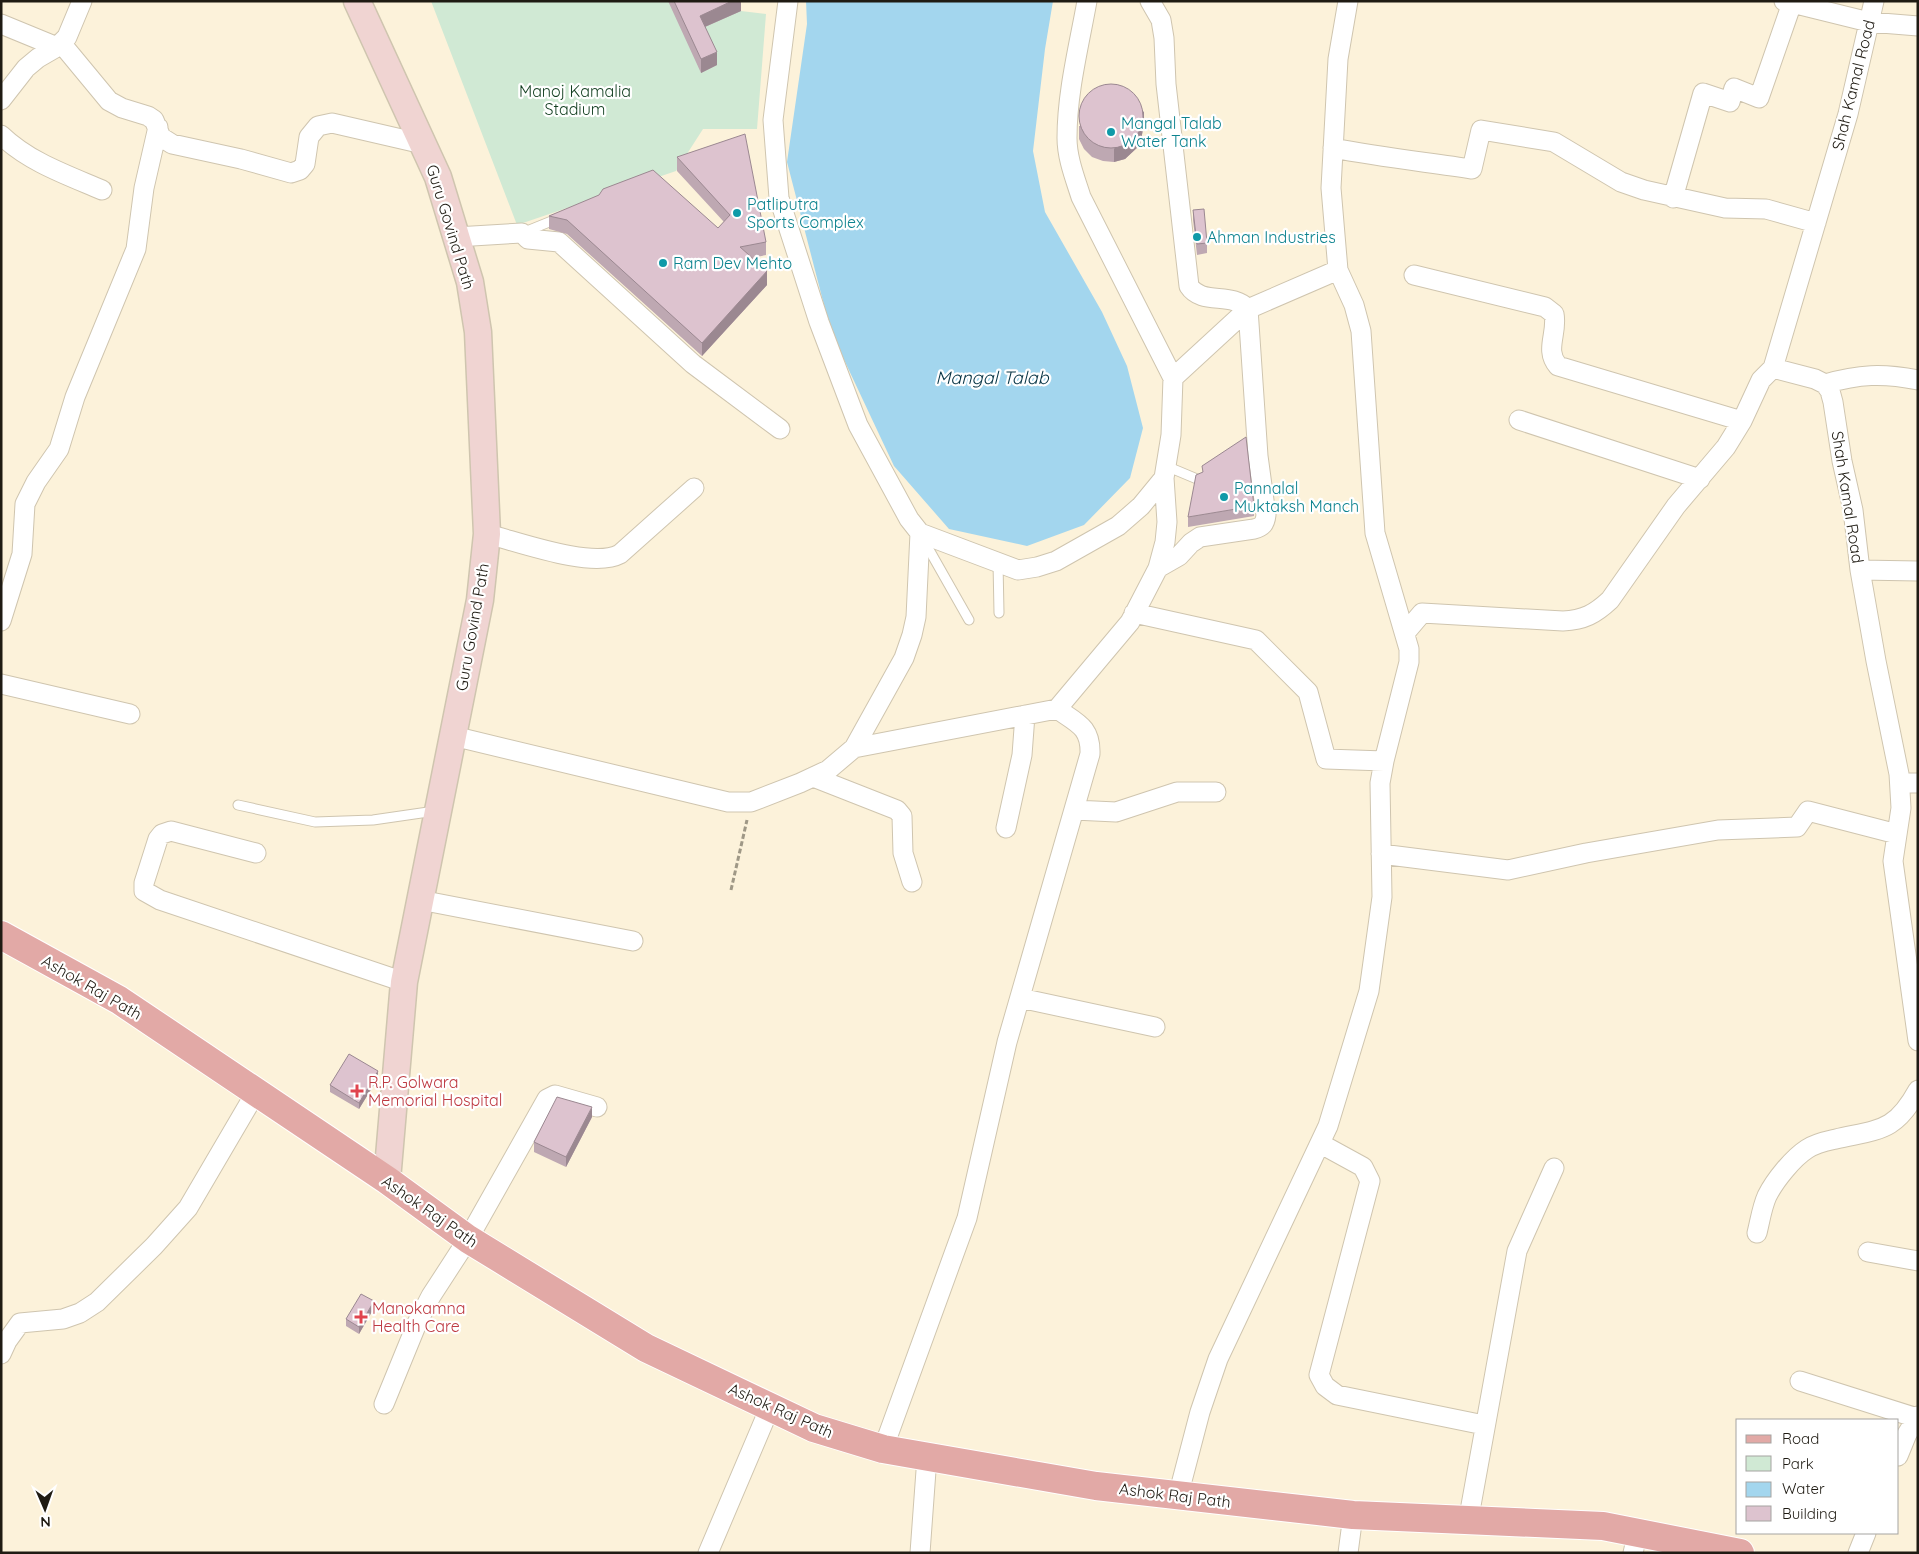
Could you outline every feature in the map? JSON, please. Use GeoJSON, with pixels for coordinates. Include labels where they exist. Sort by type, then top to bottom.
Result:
{"type":"FeatureCollection","features":[{"type":"Feature","properties":{"kind":"main road","name":"Ashok Raj Path"},"geometry":{"type":"LineString","coordinates":[[1,935],[119,1000],[388,1180],[468,1239],[646,1348],[814,1428],[883,1449],[1096,1486],[1352,1515],[1468,1522],[1603,1526],[1635,1542],[1740,1553]]}},
{"type":"Feature","properties":{"kind":"street"},"geometry":{"type":"LineString","coordinates":[[1,100],[26,68],[59,45],[73,26],[82,1]]}},
{"type":"Feature","properties":{"kind":"street","name":"Guru Govind Path"},"geometry":{"type":"LineString","coordinates":[[357,1],[438,177],[470,282],[478,332],[487,534],[480,600],[404,982],[388,1180]]}},
{"type":"Feature","properties":{"kind":"street"},"geometry":{"type":"LineString","coordinates":[[788,1],[773,120],[779,198],[819,322],[858,425],[910,519],[920,533],[1018,570],[1037,567],[1056,561],[1118,526],[1141,506],[1165,472]]}},
{"type":"Feature","properties":{"kind":"street"},"geometry":{"type":"LineString","coordinates":[[854,748],[1057,709],[1095,666],[1134,613],[1158,568],[1165,542],[1167,522],[1165,472],[1171,435],[1173,378],[1081,197],[1072,172],[1067,139],[1072,81],[1087,1]]}},
{"type":"Feature","properties":{"kind":"street"},"geometry":{"type":"LineString","coordinates":[[1150,1],[1161,20],[1164,38],[1166,84],[1189,286],[1194,293],[1203,296],[1233,299],[1242,302],[1248,308],[1258,456],[1266,515],[1265,522],[1261,527],[1200,537],[1191,543],[1179,556],[1158,568]]}},
{"type":"Feature","properties":{"kind":"street"},"geometry":{"type":"LineString","coordinates":[[1178,1496],[1200,1412],[1218,1359],[1320,1144],[1348,1067],[1369,991],[1382,897],[1379,811],[1384,761],[1409,662],[1410,649],[1375,533],[1361,331],[1354,304],[1338,270],[1331,188],[1338,59],[1348,1]]}},
{"type":"Feature","properties":{"kind":"street","name":"Shah Kamal Road"},"geometry":{"type":"LineString","coordinates":[[1773,368],[1848,114],[1874,1]]}},
{"type":"Feature","properties":{"kind":"street"},"geometry":{"type":"LineString","coordinates":[[1674,198],[1703,93],[1730,102],[1734,88],[1758,98],[1788,2],[1869,22],[1918,26]]}},
{"type":"Feature","properties":{"kind":"street"},"geometry":{"type":"LineString","coordinates":[[1,24],[59,45],[109,101],[122,108],[148,116],[158,126],[161,137],[172,144],[241,159],[291,173],[300,170],[305,164],[309,137],[318,126],[332,123],[423,144]]}},
{"type":"Feature","properties":{"kind":"street"},"geometry":{"type":"LineString","coordinates":[[1,621],[22,554],[25,504],[36,482],[58,449],[75,397],[136,250],[144,188],[158,126]]}},
{"type":"Feature","properties":{"kind":"street"},"geometry":{"type":"LineString","coordinates":[[1333,148],[1387,158],[1472,169],[1481,130],[1498,131],[1554,142],[1621,182],[1674,198],[1725,208],[1766,209],[1816,223]]}},
{"type":"Feature","properties":{"kind":"street"},"geometry":{"type":"LineString","coordinates":[[1,135],[23,153],[49,168],[102,190]]}},
{"type":"Feature","properties":{"kind":"street"},"geometry":{"type":"LineString","coordinates":[[456,237],[522,233],[528,239],[559,242],[693,364],[780,429]]}},
{"type":"Feature","properties":{"kind":"street"},"geometry":{"type":"LineString","coordinates":[[1173,378],[1248,308],[1338,270]]}},
{"type":"Feature","properties":{"kind":"street"},"geometry":{"type":"LineString","coordinates":[[1414,275],[1544,307],[1554,314],[1556,323],[1551,350],[1552,359],[1558,366],[1742,421]]}},
{"type":"Feature","properties":{"kind":"street"},"geometry":{"type":"LineString","coordinates":[[1405,633],[1422,612],[1563,621],[1580,620],[1589,616],[1610,600],[1676,506],[1726,447],[1742,421],[1761,380],[1773,368],[1815,379],[1825,384],[1852,376],[1873,374],[1918,380]]}},
{"type":"Feature","properties":{"kind":"street","name":"Shah Kamal Road"},"geometry":{"type":"LineString","coordinates":[[1825,384],[1830,391],[1833,402],[1842,461],[1853,510],[1860,570],[1909,783],[1901,808],[1893,861],[1918,1041]]}},
{"type":"Feature","properties":{"kind":"street"},"geometry":{"type":"LineString","coordinates":[[1519,420],[1700,478]]}},
{"type":"Feature","properties":{"kind":"street"},"geometry":{"type":"LineString","coordinates":[[487,534],[586,559],[604,560],[620,554],[694,488]]}},
{"type":"Feature","properties":{"kind":"street"},"geometry":{"type":"LineString","coordinates":[[453,736],[728,802],[751,802],[813,777],[828,770],[854,748],[904,658],[916,617],[920,533]]}},
{"type":"Feature","properties":{"kind":"street"},"geometry":{"type":"LineString","coordinates":[[1860,570],[1918,571]]}},
{"type":"Feature","properties":{"kind":"street"},"geometry":{"type":"LineString","coordinates":[[1134,613],[1256,640],[1308,692],[1326,759],[1384,761]]}},
{"type":"Feature","properties":{"kind":"street"},"geometry":{"type":"LineString","coordinates":[[1,684],[130,714]]}},
{"type":"Feature","properties":{"kind":"street"},"geometry":{"type":"LineString","coordinates":[[883,1449],[967,1218],[1007,1042],[1090,754],[1090,740],[1086,730],[1057,709]]}},
{"type":"Feature","properties":{"kind":"street"},"geometry":{"type":"LineString","coordinates":[[1006,828],[1022,755],[1026,715]]}},
{"type":"Feature","properties":{"kind":"street"},"geometry":{"type":"LineString","coordinates":[[813,777],[897,810],[902,816],[903,853],[912,882]]}},
{"type":"Feature","properties":{"kind":"street"},"geometry":{"type":"LineString","coordinates":[[1074,810],[1116,812],[1177,792],[1216,792]]}},
{"type":"Feature","properties":{"kind":"street"},"geometry":{"type":"LineString","coordinates":[[1381,854],[1508,870],[1586,853],[1718,830],[1797,828],[1808,810],[1897,834]]}},
{"type":"Feature","properties":{"kind":"street"},"geometry":{"type":"LineString","coordinates":[[256,854],[171,831],[162,834],[158,839],[144,883],[144,890],[160,900],[404,982]]}},
{"type":"Feature","properties":{"kind":"street"},"geometry":{"type":"LineString","coordinates":[[420,900],[633,941]]}},
{"type":"Feature","properties":{"kind":"street"},"geometry":{"type":"LineString","coordinates":[[1020,998],[1155,1027]]}},
{"type":"Feature","properties":{"kind":"street"},"geometry":{"type":"LineString","coordinates":[[1756,1233],[1767,1196],[1797,1157],[1808,1148],[1820,1143],[1874,1131],[1889,1125],[1906,1112],[1918,1090]]}},
{"type":"Feature","properties":{"kind":"street"},"geometry":{"type":"LineString","coordinates":[[1,1354],[7,1340],[20,1324],[64,1319],[80,1313],[98,1302],[154,1246],[188,1208],[256,1092]]}},
{"type":"Feature","properties":{"kind":"street"},"geometry":{"type":"LineString","coordinates":[[384,1404],[418,1320],[431,1296],[468,1239],[548,1099],[555,1095],[597,1107]]}},
{"type":"Feature","properties":{"kind":"street"},"geometry":{"type":"LineString","coordinates":[[1320,1144],[1363,1167],[1370,1181],[1319,1375],[1326,1386],[1336,1395],[1484,1425]]}},
{"type":"Feature","properties":{"kind":"street"},"geometry":{"type":"LineString","coordinates":[[1468,1522],[1484,1425],[1517,1251],[1554,1168]]}},
{"type":"Feature","properties":{"kind":"street"},"geometry":{"type":"LineString","coordinates":[[1868,1252],[1918,1261]]}},
{"type":"Feature","properties":{"kind":"street"},"geometry":{"type":"LineString","coordinates":[[1800,1380],[1917,1417],[1899,1454]]}},
{"type":"Feature","properties":{"kind":"street"},"geometry":{"type":"LineString","coordinates":[[708,1553],[770,1407]]}},
{"type":"Feature","properties":{"kind":"street"},"geometry":{"type":"LineString","coordinates":[[920,1553],[928,1458]]}},
{"type":"Feature","properties":{"kind":"street"},"geometry":{"type":"LineString","coordinates":[[1348,1553],[1352,1515]]}},
{"type":"Feature","properties":{"kind":"street"},"geometry":{"type":"LineString","coordinates":[[1858,1553],[1866,1534]]}},
{"type":"Feature","properties":{"kind":"lane"},"geometry":{"type":"LineString","coordinates":[[522,233],[570,214]]}},
{"type":"Feature","properties":{"kind":"lane"},"geometry":{"type":"LineString","coordinates":[[1165,472],[1197,479]]}},
{"type":"Feature","properties":{"kind":"lane"},"geometry":{"type":"LineString","coordinates":[[920,533],[968,620]]}},
{"type":"Feature","properties":{"kind":"lane"},"geometry":{"type":"LineString","coordinates":[[998,562],[999,613]]}},
{"type":"Feature","properties":{"kind":"lane"},"geometry":{"type":"LineString","coordinates":[[238,805],[315,822],[373,820],[438,810]]}},
{"type":"Feature","properties":{"kind":"path"},"geometry":{"type":"LineString","coordinates":[[731,890],[751,802]]}},
{"type":"Feature","properties":{"kind":"green space","name":"Manoj Kamalia Stadium"},"geometry":{"type":"Polygon","coordinates":[[[431,1],[736,1],[741,11],[766,14],[757,129],[703,129],[676,171],[517,225],[431,1]]]}},
{"type":"Feature","properties":{"kind":"water","name":"Mangal Talab"},"geometry":{"type":"Polygon","coordinates":[[[806,1],[1053,1],[1045,49],[1033,151],[1045,212],[1102,312],[1127,366],[1143,428],[1130,478],[1084,525],[1027,546],[949,529],[894,466],[831,332],[787,162],[807,24],[806,1]]]}},
{"type":"Feature","properties":{"kind":"building"},"geometry":{"type":"Polygon","coordinates":[[[674,1],[732,1],[700,16],[717,52],[701,59],[674,1]]]}},
{"type":"Feature","properties":{"kind":"building","name":"Mangal Talab Water Tank"},"geometry":{"type":"Polygon","coordinates":[[[1105,84],[1117,84],[1134,93],[1141,104],[1143,116],[1141,128],[1134,139],[1117,148],[1105,148],[1093,143],[1084,134],[1079,122],[1079,110],[1084,98],[1093,89],[1105,84]]]}},
{"type":"Feature","properties":{"kind":"building","name":"Ram Dev Mehto"},"geometry":{"type":"Polygon","coordinates":[[[745,134],[766,242],[740,247],[767,271],[702,343],[567,220],[549,216],[599,195],[603,189],[653,170],[718,228],[730,215],[677,157],[745,134]]]}},
{"type":"Feature","properties":{"kind":"building"},"geometry":{"type":"Polygon","coordinates":[[[1204,209],[1207,243],[1197,244],[1193,210],[1204,209]]]}},
{"type":"Feature","properties":{"kind":"building","name":"Pannalal Muktaksh Manch"},"geometry":{"type":"Polygon","coordinates":[[[1246,437],[1254,506],[1188,517],[1196,475],[1203,472],[1202,466],[1246,437]]]}},
{"type":"Feature","properties":{"kind":"building"},"geometry":{"type":"Polygon","coordinates":[[[349,1054],[378,1071],[359,1103],[330,1085],[349,1054]]]}},
{"type":"Feature","properties":{"kind":"building"},"geometry":{"type":"Polygon","coordinates":[[[557,1097],[592,1107],[566,1157],[534,1142],[557,1097]]]}},
{"type":"Feature","properties":{"kind":"building"},"geometry":{"type":"Polygon","coordinates":[[[361,1294],[374,1301],[359,1327],[346,1319],[361,1294]]]}},
{"type":"Feature","properties":{"kind":"place","name":"Mangal Talab Water Tank"},"geometry":{"type":"Point","coordinates":[1111,132]}},
{"type":"Feature","properties":{"kind":"place","name":"Patliputra Sports Complex"},"geometry":{"type":"Point","coordinates":[737,213]}},
{"type":"Feature","properties":{"kind":"place","name":"Ahman Industries"},"geometry":{"type":"Point","coordinates":[1197,237]}},
{"type":"Feature","properties":{"kind":"place","name":"Ram Dev Mehto"},"geometry":{"type":"Point","coordinates":[663,263]}},
{"type":"Feature","properties":{"kind":"place","name":"Pannalal Muktaksh Manch"},"geometry":{"type":"Point","coordinates":[1224,497]}},
{"type":"Feature","properties":{"kind":"place","name":"R.P. Golwara Memorial Hospital"},"geometry":{"type":"Point","coordinates":[357,1091]}},
{"type":"Feature","properties":{"kind":"place","name":"Manokamna Health Care"},"geometry":{"type":"Point","coordinates":[361,1317]}}]}
